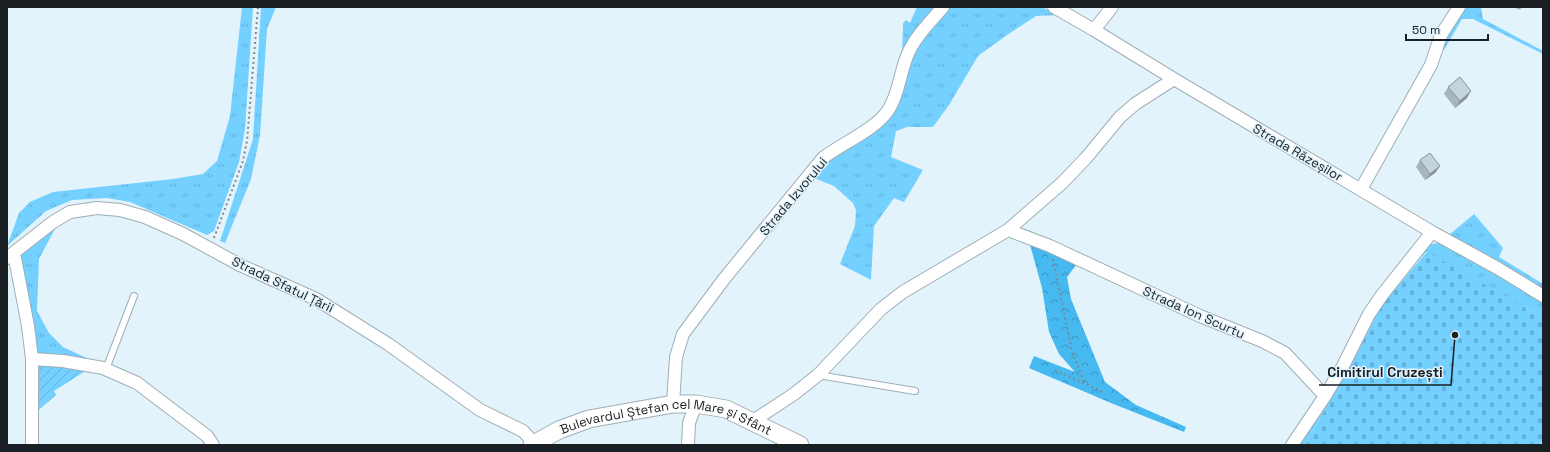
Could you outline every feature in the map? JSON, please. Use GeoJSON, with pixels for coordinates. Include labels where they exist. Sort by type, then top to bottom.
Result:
{"type":"FeatureCollection","features":[{"type":"Feature","properties":{"kind":"street","name":"Strada Izvorului"},"geometry":{"type":"LineString","coordinates":[[673,404],[676,357],[683,334],[724,279],[823,158],[834,149],[876,123],[889,109],[901,78],[907,56],[920,33],[943,7]]}},
{"type":"Feature","properties":{"kind":"street","name":"Strada Răzeșilor"},"geometry":{"type":"LineString","coordinates":[[1054,7],[1432,232],[1499,269],[1543,296]]}},
{"type":"Feature","properties":{"kind":"street"},"geometry":{"type":"LineString","coordinates":[[1094,30],[1112,7]]}},
{"type":"Feature","properties":{"kind":"street"},"geometry":{"type":"LineString","coordinates":[[1361,189],[1431,66],[1441,35],[1459,7]]}},
{"type":"Feature","properties":{"kind":"street"},"geometry":{"type":"LineString","coordinates":[[753,421],[794,394],[818,375],[881,308],[903,292],[1008,230],[1062,183],[1086,158],[1120,117],[1135,104],[1174,79]]}},
{"type":"Feature","properties":{"kind":"street","name":"Strada Sfatul Țării"},"geometry":{"type":"LineString","coordinates":[[10,255],[53,222],[70,212],[97,208],[120,210],[145,217],[211,248],[240,265],[316,299],[340,313],[388,344],[480,410],[524,431],[533,444]]}},
{"type":"Feature","properties":{"kind":"street","name":"Strada Ion Scurtu"},"geometry":{"type":"LineString","coordinates":[[1008,230],[1050,246],[1200,316],[1262,341],[1285,353],[1325,396]]}},
{"type":"Feature","properties":{"kind":"street"},"geometry":{"type":"LineString","coordinates":[[1292,445],[1343,366],[1369,314],[1386,289],[1432,232]]}},
{"type":"Feature","properties":{"kind":"street"},"geometry":{"type":"LineString","coordinates":[[10,255],[28,326],[32,359],[32,445]]}},
{"type":"Feature","properties":{"kind":"street"},"geometry":{"type":"LineString","coordinates":[[32,359],[63,361],[106,369],[136,383],[207,436],[213,445]]}},
{"type":"Feature","properties":{"kind":"street","name":"Bulevardul Ștefan cel Mare și Sfânt"},"geometry":{"type":"LineString","coordinates":[[533,444],[559,430],[589,419],[673,404],[696,404],[726,409],[800,445]]}},
{"type":"Feature","properties":{"kind":"street"},"geometry":{"type":"LineString","coordinates":[[688,445],[689,423],[696,404]]}},
{"type":"Feature","properties":{"kind":"lane"},"geometry":{"type":"LineString","coordinates":[[106,369],[134,296]]}},
{"type":"Feature","properties":{"kind":"lane"},"geometry":{"type":"LineString","coordinates":[[818,375],[915,391]]}},
{"type":"Feature","properties":{"kind":"path"},"geometry":{"type":"LineString","coordinates":[[211,248],[243,161],[247,141],[258,7]]}},
{"type":"Feature","properties":{"kind":"path"},"geometry":{"type":"LineString","coordinates":[[1050,246],[1072,352],[1085,384]]}},
{"type":"Feature","properties":{"kind":"path"},"geometry":{"type":"LineString","coordinates":[[1055,370],[1103,392]]}},
{"type":"Feature","properties":{"kind":"green space"},"geometry":{"type":"Polygon","coordinates":[[[242,7],[253,7],[245,129],[239,162],[214,231],[207,235],[130,202],[107,198],[72,200],[46,211],[7,246],[19,213],[30,202],[53,192],[173,179],[203,174],[217,161],[230,116],[242,7]]]}},
{"type":"Feature","properties":{"kind":"green space"},"geometry":{"type":"Polygon","coordinates":[[[261,7],[276,7],[267,29],[260,135],[251,179],[225,243],[220,241],[253,139],[261,7]]]}},
{"type":"Feature","properties":{"kind":"green space"},"geometry":{"type":"Polygon","coordinates":[[[917,7],[939,7],[902,60],[903,23],[906,20],[910,23],[917,7]]]}},
{"type":"Feature","properties":{"kind":"green space"},"geometry":{"type":"Polygon","coordinates":[[[947,7],[1042,7],[1058,15],[1036,16],[978,56],[949,105],[933,127],[907,127],[896,131],[891,157],[923,170],[904,202],[894,198],[874,226],[871,280],[840,264],[855,226],[856,210],[853,203],[834,186],[814,178],[834,154],[876,127],[922,36],[947,7]]]}},
{"type":"Feature","properties":{"kind":"green space"},"geometry":{"type":"Polygon","coordinates":[[[1462,7],[1481,7],[1483,19],[1543,51],[1543,54],[1473,19],[1462,19],[1444,50],[1440,45],[1462,7]]]}},
{"type":"Feature","properties":{"kind":"green space"},"geometry":{"type":"Polygon","coordinates":[[[1474,214],[1503,248],[1499,257],[1543,284],[1543,292],[1449,235],[1474,214]]]}},
{"type":"Feature","properties":{"kind":"green space"},"geometry":{"type":"Polygon","coordinates":[[[58,223],[39,259],[37,311],[49,333],[63,347],[91,360],[45,356],[37,352],[17,256],[58,223]]]}},
{"type":"Feature","properties":{"kind":"green space"},"geometry":{"type":"Polygon","coordinates":[[[1029,241],[1077,264],[1067,277],[1071,299],[1105,382],[1136,405],[1186,427],[1184,432],[1029,368],[1034,356],[1075,372],[1059,354],[1049,332],[1042,288],[1029,241]]]}},
{"type":"Feature","properties":{"kind":"green space"},"geometry":{"type":"Polygon","coordinates":[[[1439,243],[1462,253],[1543,302],[1543,318],[1426,252],[1382,304],[1357,353],[1305,445],[1296,445],[1379,304],[1429,244],[1439,243]]]}},
{"type":"Feature","properties":{"kind":"green space"},"geometry":{"type":"Polygon","coordinates":[[[1427,252],[1543,318],[1543,440],[1540,445],[1305,445],[1357,353],[1382,304],[1427,252]]]}},
{"type":"Feature","properties":{"kind":"green space"},"geometry":{"type":"Polygon","coordinates":[[[37,364],[90,368],[54,391],[56,395],[34,414],[37,364]]]}},
{"type":"Feature","properties":{"kind":"building"},"geometry":{"type":"Polygon","coordinates":[[[1460,77],[1471,91],[1460,101],[1448,87],[1460,77]]]}},
{"type":"Feature","properties":{"kind":"building"},"geometry":{"type":"Polygon","coordinates":[[[1430,153],[1440,166],[1430,174],[1420,160],[1430,153]]]}},
{"type":"Feature","properties":{"kind":"place","name":"Cimitirul Cruzești"},"geometry":{"type":"Point","coordinates":[1455,335]}}]}
